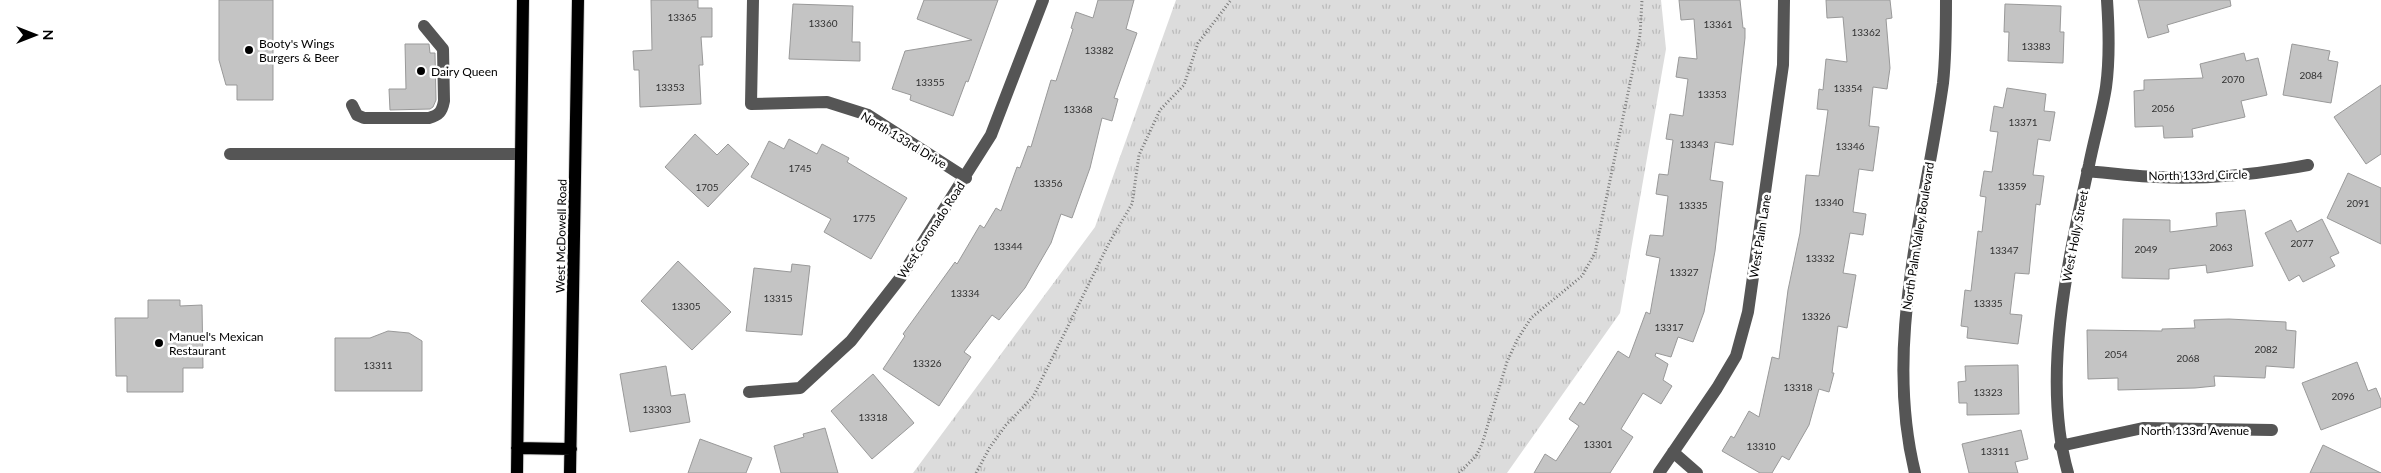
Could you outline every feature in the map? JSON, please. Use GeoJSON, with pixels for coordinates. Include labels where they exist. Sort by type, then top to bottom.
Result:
{"type":"FeatureCollection","features":[{"type":"Feature","properties":{"kind":"main road"},"geometry":{"type":"LineString","coordinates":[[517,473],[522,0]]}},
{"type":"Feature","properties":{"kind":"main road","name":"West McDowell Road"},"geometry":{"type":"LineString","coordinates":[[570,473],[578,0]]}},
{"type":"Feature","properties":{"kind":"main road"},"geometry":{"type":"LineString","coordinates":[[517,448],[571,449]]}},
{"type":"Feature","properties":{"kind":"street","name":"North 133rd Drive"},"geometry":{"type":"LineString","coordinates":[[753,0],[752,104],[827,102],[868,116],[966,178]]}},
{"type":"Feature","properties":{"kind":"street","name":"West Coronado Road"},"geometry":{"type":"LineString","coordinates":[[749,392],[800,388],[851,341],[901,277],[966,178],[991,135],[1042,0]]}},
{"type":"Feature","properties":{"kind":"street","name":"West Palm Lane"},"geometry":{"type":"LineString","coordinates":[[1659,473],[1717,388],[1736,356],[1748,312],[1783,66],[1784,0]]}},
{"type":"Feature","properties":{"kind":"street","name":"North Palm Valley Boulevard"},"geometry":{"type":"LineString","coordinates":[[1915,473],[1906,412],[1904,327],[1943,82],[1946,0]]}},
{"type":"Feature","properties":{"kind":"street","name":"West Holly Street"},"geometry":{"type":"LineString","coordinates":[[2068,473],[2060,446],[2057,361],[2064,296],[2087,170],[2106,87],[2110,37],[2107,0]]}},
{"type":"Feature","properties":{"kind":"street"},"geometry":{"type":"LineString","coordinates":[[352,105],[357,115],[364,118],[430,118],[438,116],[444,102],[443,48],[424,26]]}},
{"type":"Feature","properties":{"kind":"street"},"geometry":{"type":"LineString","coordinates":[[230,154],[521,154]]}},
{"type":"Feature","properties":{"kind":"street","name":"North 133rd Circle"},"geometry":{"type":"LineString","coordinates":[[2087,170],[2157,178],[2263,173],[2308,165]]}},
{"type":"Feature","properties":{"kind":"street","name":"North 133rd Avenue"},"geometry":{"type":"LineString","coordinates":[[2060,446],[2143,428],[2272,430]]}},
{"type":"Feature","properties":{"kind":"street"},"geometry":{"type":"LineString","coordinates":[[1673,452],[1697,473]]}},
{"type":"Feature","properties":{"kind":"path"},"geometry":{"type":"LineString","coordinates":[[976,473],[990,447],[1006,425],[1033,397],[1109,243],[1132,204],[1139,155],[1160,110],[1184,85],[1198,43],[1231,0]]}},
{"type":"Feature","properties":{"kind":"path"},"geometry":{"type":"LineString","coordinates":[[1459,473],[1476,456],[1482,444],[1507,362],[1517,340],[1531,318],[1582,276],[1594,253],[1640,35],[1642,0]]}},
{"type":"Feature","properties":{"kind":"green space"},"geometry":{"type":"Polygon","coordinates":[[[1176,0],[1661,0],[1666,49],[1620,313],[1507,473],[913,473],[1095,227],[1176,0]]]}},
{"type":"Feature","properties":{"kind":"building"},"geometry":{"type":"Polygon","coordinates":[[[219,0],[273,0],[273,100],[237,100],[237,85],[226,85],[219,60],[219,0]]]}},
{"type":"Feature","properties":{"kind":"building"},"geometry":{"type":"Polygon","coordinates":[[[651,0],[698,0],[698,8],[712,8],[712,37],[701,37],[703,65],[699,65],[701,104],[640,107],[639,70],[634,70],[633,51],[652,50],[651,0]]]}},
{"type":"Feature","properties":{"kind":"building"},"geometry":{"type":"Polygon","coordinates":[[[924,0],[998,0],[968,82],[966,81],[953,116],[910,100],[911,95],[892,89],[905,51],[972,40],[917,19],[924,0]]]}},
{"type":"Feature","properties":{"kind":"building"},"geometry":{"type":"Polygon","coordinates":[[[1098,0],[1134,0],[1126,29],[1137,33],[1114,98],[1118,99],[1112,121],[1102,118],[1090,168],[1072,218],[1061,214],[1051,243],[1025,288],[999,320],[992,315],[964,352],[971,357],[939,406],[883,369],[905,336],[903,334],[955,262],[957,264],[980,225],[984,228],[996,208],[1001,211],[1017,167],[1020,168],[1028,146],[1031,147],[1051,80],[1056,81],[1073,29],[1071,28],[1076,12],[1093,18],[1098,0]]]}},
{"type":"Feature","properties":{"kind":"building"},"geometry":{"type":"Polygon","coordinates":[[[1679,0],[1740,0],[1743,28],[1745,28],[1733,145],[1715,142],[1710,180],[1723,182],[1715,251],[1704,312],[1693,342],[1678,337],[1671,357],[1656,353],[1655,356],[1668,364],[1663,380],[1672,386],[1661,404],[1643,393],[1621,429],[1633,437],[1610,473],[1534,473],[1545,454],[1556,461],[1579,426],[1569,419],[1580,402],[1584,405],[1618,351],[1629,358],[1646,312],[1650,314],[1660,258],[1646,255],[1650,235],[1663,236],[1668,196],[1656,194],[1659,174],[1668,175],[1673,140],[1666,139],[1670,114],[1683,116],[1688,79],[1676,77],[1679,57],[1697,59],[1694,19],[1681,20],[1679,0]]]}},
{"type":"Feature","properties":{"kind":"building"},"geometry":{"type":"Polygon","coordinates":[[[1826,0],[1890,0],[1892,18],[1886,19],[1890,68],[1887,89],[1873,87],[1869,126],[1879,127],[1873,171],[1859,169],[1853,212],[1866,214],[1863,235],[1850,233],[1843,273],[1856,275],[1847,328],[1838,326],[1832,373],[1834,373],[1829,392],[1819,389],[1809,425],[1789,460],[1782,456],[1772,473],[1760,473],[1722,451],[1731,436],[1734,438],[1749,411],[1759,417],[1772,357],[1779,359],[1788,290],[1800,233],[1806,175],[1819,176],[1828,110],[1817,109],[1819,89],[1823,90],[1826,59],[1847,62],[1843,17],[1827,18],[1826,0]]]}},
{"type":"Feature","properties":{"kind":"building"},"geometry":{"type":"Polygon","coordinates":[[[2138,0],[2230,0],[2231,6],[2167,25],[2169,32],[2148,38],[2138,0]]]}},
{"type":"Feature","properties":{"kind":"building"},"geometry":{"type":"Polygon","coordinates":[[[793,4],[853,6],[852,42],[860,42],[860,61],[789,59],[793,4]]]}},
{"type":"Feature","properties":{"kind":"building"},"geometry":{"type":"Polygon","coordinates":[[[2005,4],[2061,6],[2060,32],[2064,32],[2063,63],[2008,61],[2009,32],[2004,32],[2005,4]]]}},
{"type":"Feature","properties":{"kind":"building","name":"Dairy Queen"},"geometry":{"type":"Polygon","coordinates":[[[405,44],[429,44],[430,53],[435,53],[436,100],[430,109],[390,110],[389,89],[406,89],[405,44]]]}},
{"type":"Feature","properties":{"kind":"building"},"geometry":{"type":"Polygon","coordinates":[[[2292,44],[2330,51],[2328,60],[2338,62],[2331,103],[2283,95],[2292,44]]]}},
{"type":"Feature","properties":{"kind":"building"},"geometry":{"type":"Polygon","coordinates":[[[2244,53],[2246,61],[2258,58],[2267,95],[2241,101],[2245,117],[2192,129],[2193,137],[2164,138],[2163,126],[2135,127],[2134,91],[2144,90],[2144,80],[2203,78],[2200,64],[2244,53]]]}},
{"type":"Feature","properties":{"kind":"building"},"geometry":{"type":"Polygon","coordinates":[[[2381,85],[2381,154],[2366,164],[2334,117],[2381,85]]]}},
{"type":"Feature","properties":{"kind":"building"},"geometry":{"type":"Polygon","coordinates":[[[2007,88],[2046,94],[2044,111],[2055,112],[2050,141],[2038,139],[2033,175],[2044,176],[2040,205],[2036,204],[2029,274],[2015,273],[2010,314],[2022,315],[2018,344],[1967,338],[1968,327],[1961,326],[1965,290],[1971,291],[1978,231],[1982,232],[1986,197],[1980,196],[1984,171],[1992,172],[1998,132],[1990,131],[1994,106],[2003,108],[2007,88]]]}},
{"type":"Feature","properties":{"kind":"building"},"geometry":{"type":"Polygon","coordinates":[[[695,134],[717,155],[728,144],[749,164],[708,207],[665,167],[695,134]]]}},
{"type":"Feature","properties":{"kind":"building"},"geometry":{"type":"Polygon","coordinates":[[[789,139],[817,154],[822,144],[849,158],[847,162],[907,198],[871,259],[824,232],[831,219],[751,177],[769,141],[784,149],[789,139]]]}},
{"type":"Feature","properties":{"kind":"building"},"geometry":{"type":"Polygon","coordinates":[[[2348,173],[2381,188],[2381,244],[2327,218],[2348,173]]]}},
{"type":"Feature","properties":{"kind":"building"},"geometry":{"type":"Polygon","coordinates":[[[2245,210],[2253,266],[2207,273],[2206,265],[2169,269],[2169,279],[2122,278],[2123,219],[2170,220],[2170,232],[2217,226],[2216,213],[2245,210]]]}},
{"type":"Feature","properties":{"kind":"building"},"geometry":{"type":"Polygon","coordinates":[[[2322,219],[2339,253],[2330,257],[2335,266],[2303,282],[2299,275],[2289,281],[2265,233],[2291,220],[2297,232],[2322,219]]]}},
{"type":"Feature","properties":{"kind":"building"},"geometry":{"type":"Polygon","coordinates":[[[678,261],[731,312],[692,350],[641,301],[678,261]]]}},
{"type":"Feature","properties":{"kind":"building"},"geometry":{"type":"Polygon","coordinates":[[[792,264],[810,266],[802,335],[746,331],[754,268],[791,272],[792,264]]]}},
{"type":"Feature","properties":{"kind":"building","name":"Manuel's Mexican Restaurant"},"geometry":{"type":"Polygon","coordinates":[[[148,300],[180,300],[180,306],[202,305],[203,368],[183,368],[183,392],[127,392],[127,376],[116,376],[115,318],[148,318],[148,300]]]}},
{"type":"Feature","properties":{"kind":"building"},"geometry":{"type":"Polygon","coordinates":[[[2229,319],[2286,322],[2286,330],[2296,331],[2294,368],[2266,366],[2265,378],[2214,376],[2215,386],[2195,388],[2118,390],[2118,378],[2088,379],[2087,330],[2162,331],[2162,329],[2195,328],[2194,320],[2229,319]]]}},
{"type":"Feature","properties":{"kind":"building"},"geometry":{"type":"Polygon","coordinates":[[[388,331],[409,333],[422,341],[422,391],[335,391],[335,338],[370,338],[388,331]]]}},
{"type":"Feature","properties":{"kind":"building"},"geometry":{"type":"Polygon","coordinates":[[[2357,362],[2368,391],[2376,388],[2381,400],[2381,407],[2321,430],[2302,383],[2357,362]]]}},
{"type":"Feature","properties":{"kind":"building"},"geometry":{"type":"Polygon","coordinates":[[[2018,365],[2019,414],[1967,415],[1967,403],[1959,403],[1958,382],[1966,381],[1965,366],[2018,365]]]}},
{"type":"Feature","properties":{"kind":"building"},"geometry":{"type":"Polygon","coordinates":[[[666,366],[671,396],[685,394],[690,422],[630,432],[620,374],[666,366]]]}},
{"type":"Feature","properties":{"kind":"building"},"geometry":{"type":"Polygon","coordinates":[[[873,374],[914,423],[872,459],[831,411],[873,374]]]}},
{"type":"Feature","properties":{"kind":"building"},"geometry":{"type":"Polygon","coordinates":[[[825,428],[838,473],[781,473],[774,446],[804,437],[803,434],[825,428]]]}},
{"type":"Feature","properties":{"kind":"building"},"geometry":{"type":"Polygon","coordinates":[[[2021,430],[2028,459],[2015,462],[2018,473],[1969,473],[1962,444],[2021,430]]]}},
{"type":"Feature","properties":{"kind":"building"},"geometry":{"type":"Polygon","coordinates":[[[700,439],[752,458],[746,473],[688,473],[700,439]]]}},
{"type":"Feature","properties":{"kind":"building"},"geometry":{"type":"Polygon","coordinates":[[[2323,445],[2381,473],[2310,473],[2323,445]]]}},
{"type":"Feature","properties":{"kind":"place","name":"Booty's Wings Burgers & Beer"},"geometry":{"type":"Point","coordinates":[249,50]}},
{"type":"Feature","properties":{"kind":"place","name":"Dairy Queen"},"geometry":{"type":"Point","coordinates":[421,71]}},
{"type":"Feature","properties":{"kind":"place","name":"Manuel's Mexican Restaurant"},"geometry":{"type":"Point","coordinates":[159,343]}}]}
